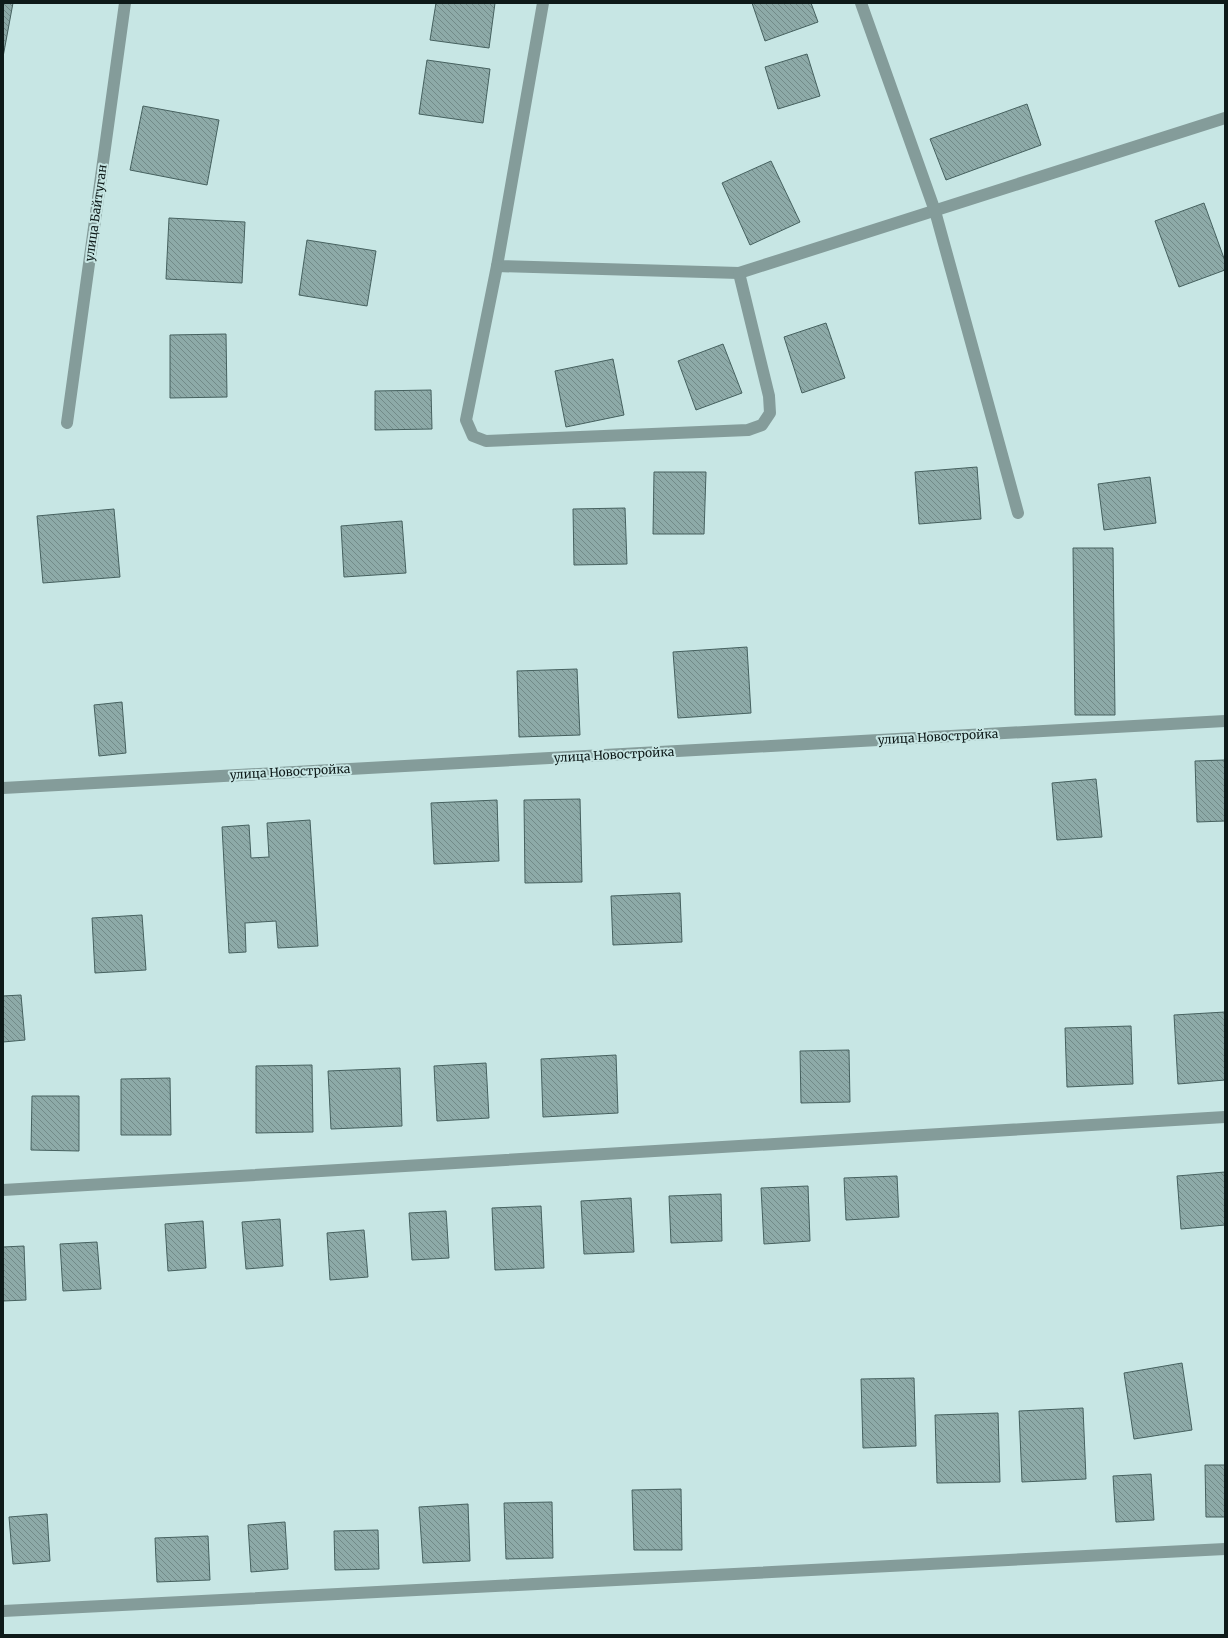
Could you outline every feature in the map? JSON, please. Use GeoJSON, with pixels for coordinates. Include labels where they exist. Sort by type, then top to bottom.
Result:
{"type":"FeatureCollection","features":[{"type":"Feature","properties":{"kind":"street","name":"улица Байтуган"},"geometry":{"type":"LineString","coordinates":[[67,423],[125,3]]}},
{"type":"Feature","properties":{"kind":"street"},"geometry":{"type":"LineString","coordinates":[[543,3],[497,266],[466,420],[473,436],[486,441],[748,430],[762,425],[770,413],[769,396],[739,273]]}},
{"type":"Feature","properties":{"kind":"street"},"geometry":{"type":"LineString","coordinates":[[861,3],[935,211],[1018,513]]}},
{"type":"Feature","properties":{"kind":"street"},"geometry":{"type":"LineString","coordinates":[[497,266],[739,273],[1225,118]]}},
{"type":"Feature","properties":{"kind":"street","name":"улица Новостройка"},"geometry":{"type":"LineString","coordinates":[[3,788],[1225,721]]}},
{"type":"Feature","properties":{"kind":"street"},"geometry":{"type":"LineString","coordinates":[[3,1190],[1225,1117]]}},
{"type":"Feature","properties":{"kind":"street"},"geometry":{"type":"LineString","coordinates":[[3,1611],[1225,1549]]}},
{"type":"Feature","properties":{"kind":"building"},"geometry":{"type":"Polygon","coordinates":[[[3,3],[13,3],[3,57],[3,3]]]}},
{"type":"Feature","properties":{"kind":"building"},"geometry":{"type":"Polygon","coordinates":[[[436,3],[495,3],[489,48],[430,40],[436,3]]]}},
{"type":"Feature","properties":{"kind":"building"},"geometry":{"type":"Polygon","coordinates":[[[752,3],[811,3],[818,22],[765,41],[752,3]]]}},
{"type":"Feature","properties":{"kind":"building"},"geometry":{"type":"Polygon","coordinates":[[[807,54],[820,96],[778,109],[765,67],[807,54]]]}},
{"type":"Feature","properties":{"kind":"building"},"geometry":{"type":"Polygon","coordinates":[[[427,60],[490,69],[483,123],[419,114],[427,60]]]}},
{"type":"Feature","properties":{"kind":"building"},"geometry":{"type":"Polygon","coordinates":[[[1027,104],[1041,145],[946,180],[930,139],[1027,104]]]}},
{"type":"Feature","properties":{"kind":"building"},"geometry":{"type":"Polygon","coordinates":[[[143,106],[219,120],[207,185],[130,170],[143,106]]]}},
{"type":"Feature","properties":{"kind":"building"},"geometry":{"type":"Polygon","coordinates":[[[771,161],[800,222],[750,245],[722,183],[771,161]]]}},
{"type":"Feature","properties":{"kind":"building"},"geometry":{"type":"Polygon","coordinates":[[[1204,203],[1225,261],[1225,270],[1179,287],[1155,221],[1204,203]]]}},
{"type":"Feature","properties":{"kind":"building"},"geometry":{"type":"Polygon","coordinates":[[[169,218],[245,222],[242,283],[166,279],[169,218]]]}},
{"type":"Feature","properties":{"kind":"building"},"geometry":{"type":"Polygon","coordinates":[[[307,240],[376,251],[367,306],[299,295],[307,240]]]}},
{"type":"Feature","properties":{"kind":"building"},"geometry":{"type":"Polygon","coordinates":[[[826,323],[845,378],[802,393],[784,337],[826,323]]]}},
{"type":"Feature","properties":{"kind":"building"},"geometry":{"type":"Polygon","coordinates":[[[226,334],[227,397],[170,398],[170,335],[226,334]]]}},
{"type":"Feature","properties":{"kind":"building"},"geometry":{"type":"Polygon","coordinates":[[[723,344],[742,393],[696,410],[678,361],[723,344]]]}},
{"type":"Feature","properties":{"kind":"building"},"geometry":{"type":"Polygon","coordinates":[[[613,359],[624,415],[566,427],[555,371],[613,359]]]}},
{"type":"Feature","properties":{"kind":"building"},"geometry":{"type":"Polygon","coordinates":[[[431,390],[432,429],[375,430],[375,391],[431,390]]]}},
{"type":"Feature","properties":{"kind":"building"},"geometry":{"type":"Polygon","coordinates":[[[977,467],[981,519],[919,524],[915,472],[977,467]]]}},
{"type":"Feature","properties":{"kind":"building"},"geometry":{"type":"Polygon","coordinates":[[[654,472],[706,472],[704,534],[653,534],[654,472]]]}},
{"type":"Feature","properties":{"kind":"building"},"geometry":{"type":"Polygon","coordinates":[[[1150,477],[1156,523],[1104,530],[1098,484],[1150,477]]]}},
{"type":"Feature","properties":{"kind":"building"},"geometry":{"type":"Polygon","coordinates":[[[625,508],[627,564],[574,565],[573,509],[625,508]]]}},
{"type":"Feature","properties":{"kind":"building"},"geometry":{"type":"Polygon","coordinates":[[[114,509],[120,577],[43,583],[37,516],[114,509]]]}},
{"type":"Feature","properties":{"kind":"building"},"geometry":{"type":"Polygon","coordinates":[[[402,521],[406,573],[344,577],[341,526],[402,521]]]}},
{"type":"Feature","properties":{"kind":"building"},"geometry":{"type":"Polygon","coordinates":[[[1073,548],[1113,548],[1115,715],[1075,715],[1073,548]]]}},
{"type":"Feature","properties":{"kind":"building"},"geometry":{"type":"Polygon","coordinates":[[[747,647],[751,713],[678,718],[673,652],[747,647]]]}},
{"type":"Feature","properties":{"kind":"building"},"geometry":{"type":"Polygon","coordinates":[[[577,669],[580,735],[519,737],[517,671],[577,669]]]}},
{"type":"Feature","properties":{"kind":"building"},"geometry":{"type":"Polygon","coordinates":[[[122,702],[126,753],[99,756],[94,705],[122,702]]]}},
{"type":"Feature","properties":{"kind":"building"},"geometry":{"type":"Polygon","coordinates":[[[1225,760],[1225,821],[1197,822],[1195,761],[1225,760]]]}},
{"type":"Feature","properties":{"kind":"building"},"geometry":{"type":"Polygon","coordinates":[[[1096,779],[1102,837],[1057,840],[1052,783],[1096,779]]]}},
{"type":"Feature","properties":{"kind":"building"},"geometry":{"type":"Polygon","coordinates":[[[580,799],[582,882],[525,883],[524,800],[580,799]]]}},
{"type":"Feature","properties":{"kind":"building"},"geometry":{"type":"Polygon","coordinates":[[[497,800],[499,861],[434,864],[431,803],[497,800]]]}},
{"type":"Feature","properties":{"kind":"building"},"geometry":{"type":"Polygon","coordinates":[[[310,820],[318,946],[278,948],[276,921],[245,923],[246,952],[229,953],[222,827],[249,825],[251,858],[269,857],[267,823],[310,820]]]}},
{"type":"Feature","properties":{"kind":"building"},"geometry":{"type":"Polygon","coordinates":[[[680,893],[682,942],[613,945],[611,896],[680,893]]]}},
{"type":"Feature","properties":{"kind":"building"},"geometry":{"type":"Polygon","coordinates":[[[142,915],[146,970],[95,973],[92,918],[142,915]]]}},
{"type":"Feature","properties":{"kind":"building"},"geometry":{"type":"Polygon","coordinates":[[[21,995],[25,1040],[3,1042],[3,996],[21,995]]]}},
{"type":"Feature","properties":{"kind":"building"},"geometry":{"type":"Polygon","coordinates":[[[1225,1012],[1225,1080],[1178,1084],[1174,1015],[1225,1012]]]}},
{"type":"Feature","properties":{"kind":"building"},"geometry":{"type":"Polygon","coordinates":[[[1131,1026],[1133,1084],[1067,1087],[1065,1028],[1131,1026]]]}},
{"type":"Feature","properties":{"kind":"building"},"geometry":{"type":"Polygon","coordinates":[[[849,1050],[850,1102],[801,1103],[800,1051],[849,1050]]]}},
{"type":"Feature","properties":{"kind":"building"},"geometry":{"type":"Polygon","coordinates":[[[616,1055],[618,1113],[543,1117],[541,1059],[616,1055]]]}},
{"type":"Feature","properties":{"kind":"building"},"geometry":{"type":"Polygon","coordinates":[[[486,1063],[489,1118],[437,1121],[434,1066],[486,1063]]]}},
{"type":"Feature","properties":{"kind":"building"},"geometry":{"type":"Polygon","coordinates":[[[312,1065],[313,1132],[256,1133],[256,1066],[312,1065]]]}},
{"type":"Feature","properties":{"kind":"building"},"geometry":{"type":"Polygon","coordinates":[[[400,1068],[402,1126],[331,1129],[328,1071],[400,1068]]]}},
{"type":"Feature","properties":{"kind":"building"},"geometry":{"type":"Polygon","coordinates":[[[170,1078],[171,1135],[121,1135],[121,1079],[170,1078]]]}},
{"type":"Feature","properties":{"kind":"building"},"geometry":{"type":"Polygon","coordinates":[[[32,1096],[79,1096],[79,1151],[31,1150],[32,1096]]]}},
{"type":"Feature","properties":{"kind":"building"},"geometry":{"type":"Polygon","coordinates":[[[1225,1172],[1225,1225],[1181,1229],[1177,1176],[1225,1172]]]}},
{"type":"Feature","properties":{"kind":"building"},"geometry":{"type":"Polygon","coordinates":[[[897,1176],[899,1217],[846,1220],[844,1178],[897,1176]]]}},
{"type":"Feature","properties":{"kind":"building"},"geometry":{"type":"Polygon","coordinates":[[[808,1186],[810,1241],[764,1244],[761,1188],[808,1186]]]}},
{"type":"Feature","properties":{"kind":"building"},"geometry":{"type":"Polygon","coordinates":[[[721,1194],[722,1241],[671,1243],[669,1196],[721,1194]]]}},
{"type":"Feature","properties":{"kind":"building"},"geometry":{"type":"Polygon","coordinates":[[[631,1198],[634,1252],[584,1254],[581,1201],[631,1198]]]}},
{"type":"Feature","properties":{"kind":"building"},"geometry":{"type":"Polygon","coordinates":[[[541,1206],[544,1268],[495,1270],[492,1208],[541,1206]]]}},
{"type":"Feature","properties":{"kind":"building"},"geometry":{"type":"Polygon","coordinates":[[[446,1211],[449,1258],[412,1260],[409,1213],[446,1211]]]}},
{"type":"Feature","properties":{"kind":"building"},"geometry":{"type":"Polygon","coordinates":[[[280,1219],[283,1266],[246,1269],[242,1222],[280,1219]]]}},
{"type":"Feature","properties":{"kind":"building"},"geometry":{"type":"Polygon","coordinates":[[[203,1221],[206,1268],[168,1271],[165,1224],[203,1221]]]}},
{"type":"Feature","properties":{"kind":"building"},"geometry":{"type":"Polygon","coordinates":[[[364,1230],[368,1277],[330,1280],[327,1233],[364,1230]]]}},
{"type":"Feature","properties":{"kind":"building"},"geometry":{"type":"Polygon","coordinates":[[[97,1242],[101,1289],[63,1291],[60,1244],[97,1242]]]}},
{"type":"Feature","properties":{"kind":"building"},"geometry":{"type":"Polygon","coordinates":[[[24,1246],[26,1300],[3,1301],[3,1247],[24,1246]]]}},
{"type":"Feature","properties":{"kind":"building"},"geometry":{"type":"Polygon","coordinates":[[[1182,1363],[1192,1430],[1134,1439],[1124,1373],[1182,1363]]]}},
{"type":"Feature","properties":{"kind":"building"},"geometry":{"type":"Polygon","coordinates":[[[914,1378],[916,1446],[863,1448],[861,1379],[914,1378]]]}},
{"type":"Feature","properties":{"kind":"building"},"geometry":{"type":"Polygon","coordinates":[[[1083,1408],[1086,1479],[1022,1482],[1019,1411],[1083,1408]]]}},
{"type":"Feature","properties":{"kind":"building"},"geometry":{"type":"Polygon","coordinates":[[[998,1413],[1000,1482],[937,1483],[935,1415],[998,1413]]]}},
{"type":"Feature","properties":{"kind":"building"},"geometry":{"type":"Polygon","coordinates":[[[1205,1465],[1225,1465],[1225,1517],[1206,1517],[1205,1465]]]}},
{"type":"Feature","properties":{"kind":"building"},"geometry":{"type":"Polygon","coordinates":[[[1151,1474],[1154,1520],[1116,1522],[1113,1476],[1151,1474]]]}},
{"type":"Feature","properties":{"kind":"building"},"geometry":{"type":"Polygon","coordinates":[[[681,1489],[682,1550],[634,1550],[632,1490],[681,1489]]]}},
{"type":"Feature","properties":{"kind":"building"},"geometry":{"type":"Polygon","coordinates":[[[552,1502],[553,1558],[506,1559],[504,1503],[552,1502]]]}},
{"type":"Feature","properties":{"kind":"building"},"geometry":{"type":"Polygon","coordinates":[[[468,1504],[470,1561],[423,1563],[419,1507],[468,1504]]]}},
{"type":"Feature","properties":{"kind":"building"},"geometry":{"type":"Polygon","coordinates":[[[47,1514],[50,1561],[13,1564],[9,1517],[47,1514]]]}},
{"type":"Feature","properties":{"kind":"building"},"geometry":{"type":"Polygon","coordinates":[[[285,1522],[288,1569],[251,1572],[248,1525],[285,1522]]]}},
{"type":"Feature","properties":{"kind":"building"},"geometry":{"type":"Polygon","coordinates":[[[378,1530],[379,1569],[335,1570],[334,1531],[378,1530]]]}},
{"type":"Feature","properties":{"kind":"building"},"geometry":{"type":"Polygon","coordinates":[[[208,1536],[210,1580],[157,1582],[155,1538],[208,1536]]]}}]}
